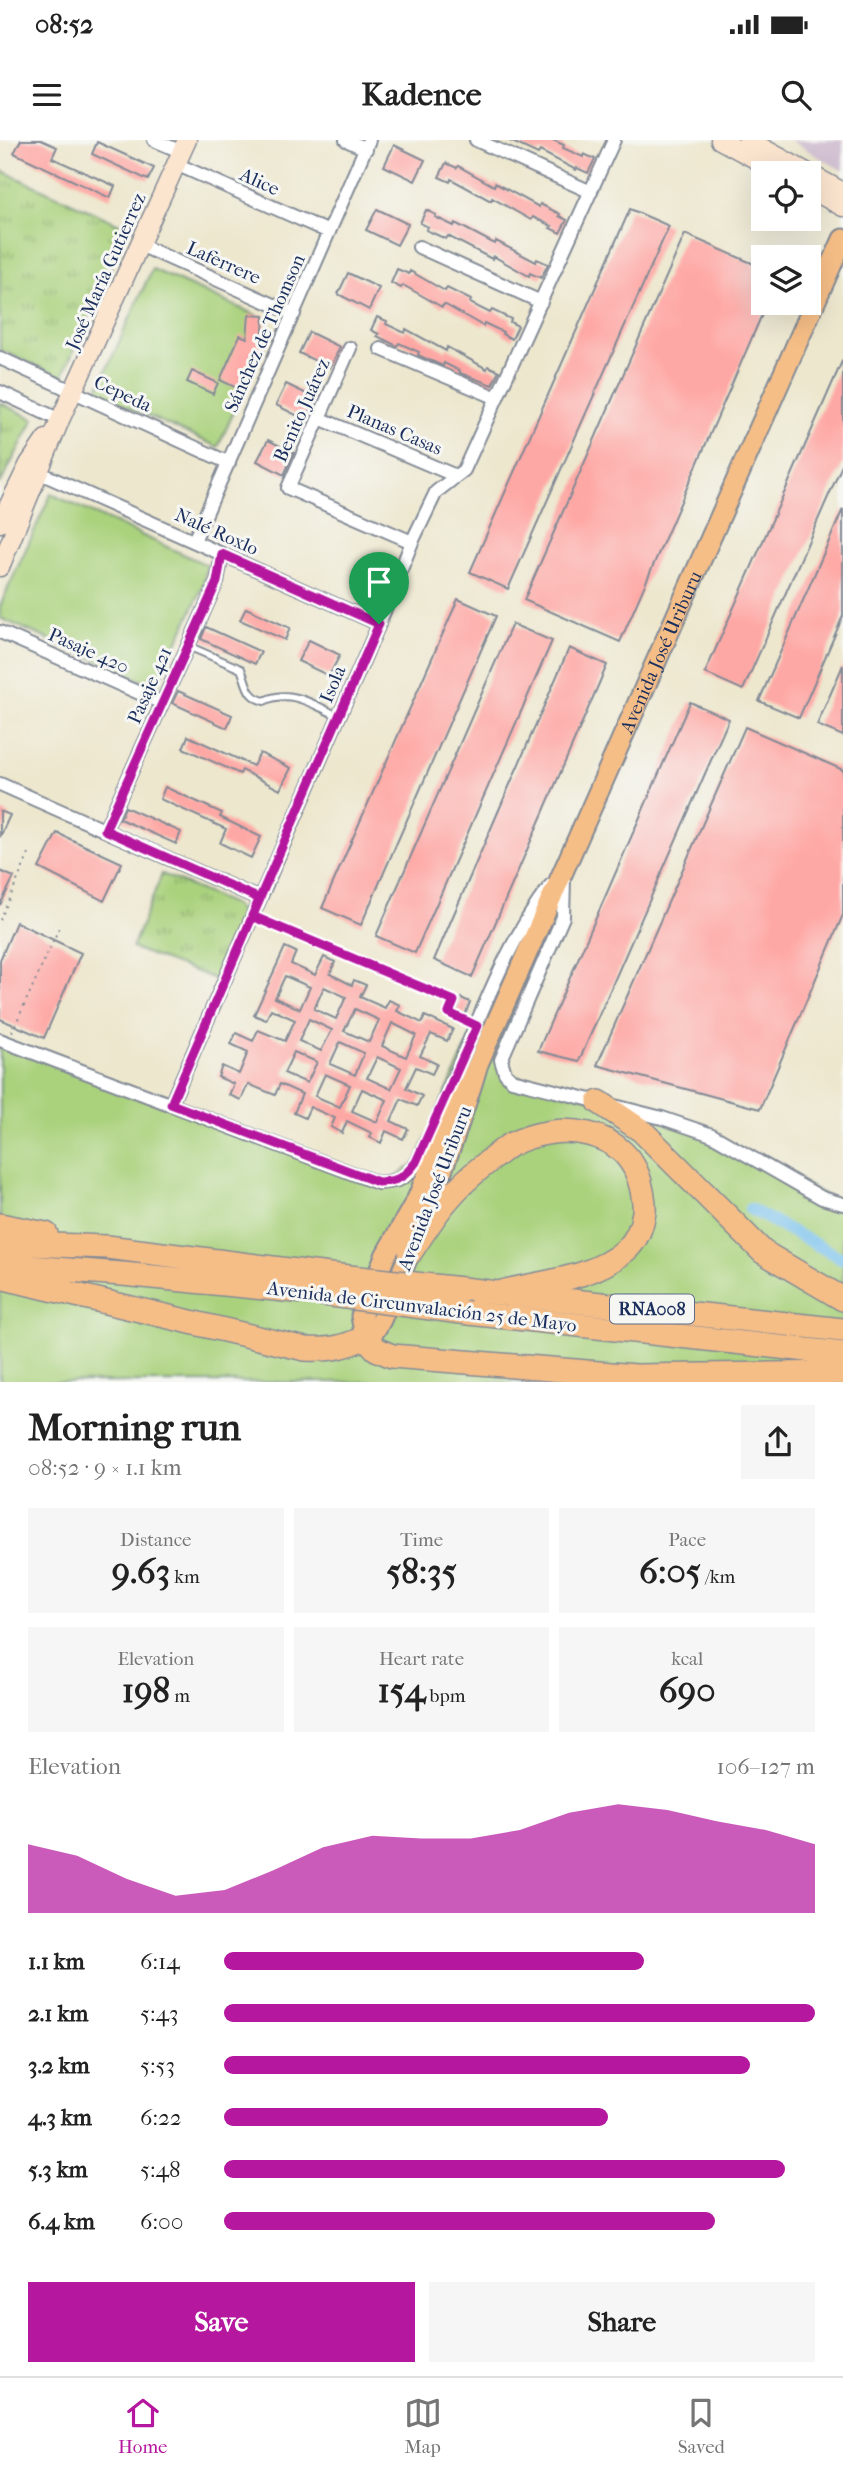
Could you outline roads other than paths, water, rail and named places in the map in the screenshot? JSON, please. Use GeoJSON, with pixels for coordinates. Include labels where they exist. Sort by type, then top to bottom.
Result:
{"type":"FeatureCollection","features":[{"type":"Feature","properties":{"kind":"highway"},"geometry":{"type":"LineString","coordinates":[[599,1102],[642,1131],[763,1252],[843,1298]]}},
{"type":"Feature","properties":{"kind":"highway"},"geometry":{"type":"LineString","coordinates":[[410,1253],[438,1209],[463,1180],[510,1145],[549,1131],[587,1132],[620,1148],[638,1172],[645,1204],[641,1229],[628,1248],[608,1263],[571,1279],[533,1284],[502,1292]]}},
{"type":"Feature","properties":{"kind":"highway","name":"RNA008"},"geometry":{"type":"LineString","coordinates":[[0,1224],[107,1247]]}},
{"type":"Feature","properties":{"kind":"highway","name":"Avenida de Circunvalación 25 de Mayo"},"geometry":{"type":"LineString","coordinates":[[0,1243],[107,1247],[469,1312],[843,1354]]}},
{"type":"Feature","properties":{"kind":"highway","name":"Avenida de Circunvalación 25 de Mayo"},"geometry":{"type":"LineString","coordinates":[[0,1265],[122,1274],[502,1292],[843,1330]]}},
{"type":"Feature","properties":{"kind":"highway"},"geometry":{"type":"LineString","coordinates":[[0,1276],[305,1349],[328,1350],[346,1347],[365,1337],[376,1349],[392,1356],[636,1376],[843,1373]]}},
{"type":"Feature","properties":{"kind":"main road","name":"Avenida José Uriburu"},"geometry":{"type":"LineString","coordinates":[[478,1064],[455,1137],[410,1253],[382,1320],[375,1330],[365,1337],[360,1316],[385,1256],[418,1199],[843,239]]}},
{"type":"Feature","properties":{"kind":"street","name":"Alice"},"geometry":{"type":"LineString","coordinates":[[154,140],[182,152],[329,232]]}},
{"type":"Feature","properties":{"kind":"street"},"geometry":{"type":"LineString","coordinates":[[346,140],[367,144]]}},
{"type":"Feature","properties":{"kind":"street"},"geometry":{"type":"LineString","coordinates":[[476,140],[591,191]]}},
{"type":"Feature","properties":{"kind":"street","name":"Isola"},"geometry":{"type":"LineString","coordinates":[[171,1104],[252,916],[254,896],[339,716],[412,542],[436,492],[464,470],[614,140]]}},
{"type":"Feature","properties":{"kind":"street"},"geometry":{"type":"LineString","coordinates":[[748,140],[843,192]]}},
{"type":"Feature","properties":{"kind":"street"},"geometry":{"type":"LineString","coordinates":[[726,142],[760,161]]}},
{"type":"Feature","properties":{"kind":"street","name":"Sánchez de Thomson"},"geometry":{"type":"LineString","coordinates":[[194,541],[367,144]]}},
{"type":"Feature","properties":{"kind":"street","name":"José María Gutierrez"},"geometry":{"type":"LineString","coordinates":[[0,567],[60,419],[182,152]]}},
{"type":"Feature","properties":{"kind":"street"},"geometry":{"type":"LineString","coordinates":[[821,195],[843,207]]}},
{"type":"Feature","properties":{"kind":"street","name":"Laferrere"},"geometry":{"type":"LineString","coordinates":[[140,245],[294,314]]}},
{"type":"Feature","properties":{"kind":"street"},"geometry":{"type":"LineString","coordinates":[[419,247],[541,302]]}},
{"type":"Feature","properties":{"kind":"street","name":"Benito Juárez"},"geometry":{"type":"LineString","coordinates":[[350,348],[288,488],[412,542]]}},
{"type":"Feature","properties":{"kind":"street"},"geometry":{"type":"LineString","coordinates":[[381,349],[497,398]]}},
{"type":"Feature","properties":{"kind":"street","name":"Cepeda"},"geometry":{"type":"LineString","coordinates":[[0,358],[229,463]]}},
{"type":"Feature","properties":{"kind":"street"},"geometry":{"type":"LineString","coordinates":[[0,392],[60,419]]}},
{"type":"Feature","properties":{"kind":"street","name":"Planas Casas"},"geometry":{"type":"LineString","coordinates":[[318,418],[456,476]]}},
{"type":"Feature","properties":{"kind":"street","name":"José María Gutierrez"},"geometry":{"type":"LineString","coordinates":[[0,523],[29,464],[60,419]]}},
{"type":"Feature","properties":{"kind":"street","name":"Nalé Roxlo"},"geometry":{"type":"LineString","coordinates":[[40,473],[379,624]]}},
{"type":"Feature","properties":{"kind":"street","name":"Pasaje 421"},"geometry":{"type":"LineString","coordinates":[[105,830],[217,582],[222,554]]}},
{"type":"Feature","properties":{"kind":"street","name":"Pasaje 420"},"geometry":{"type":"LineString","coordinates":[[0,632],[163,703]]}},
{"type":"Feature","properties":{"kind":"street"},"geometry":{"type":"LineString","coordinates":[[0,784],[254,896]]}},
{"type":"Feature","properties":{"kind":"street"},"geometry":{"type":"LineString","coordinates":[[3,1042],[378,1182],[390,1182],[404,1177],[424,1147],[501,968],[532,909],[564,868]]}},
{"type":"Feature","properties":{"kind":"street"},"geometry":{"type":"LineString","coordinates":[[564,868],[563,917],[501,1060],[505,1073],[512,1080],[662,1118],[712,1135],[822,1198],[843,1205]]}},
{"type":"Feature","properties":{"kind":"street"},"geometry":{"type":"LineString","coordinates":[[573,1382],[636,1376]]}},
{"type":"Feature","properties":{"kind":"lane"},"geometry":{"type":"LineString","coordinates":[[188,646],[241,669],[247,690],[254,698],[264,701],[276,695],[291,695],[339,716]]}},
{"type":"Feature","properties":{"kind":"waterway"},"geometry":{"type":"LineString","coordinates":[[750,1209],[843,1259]]}}]}
